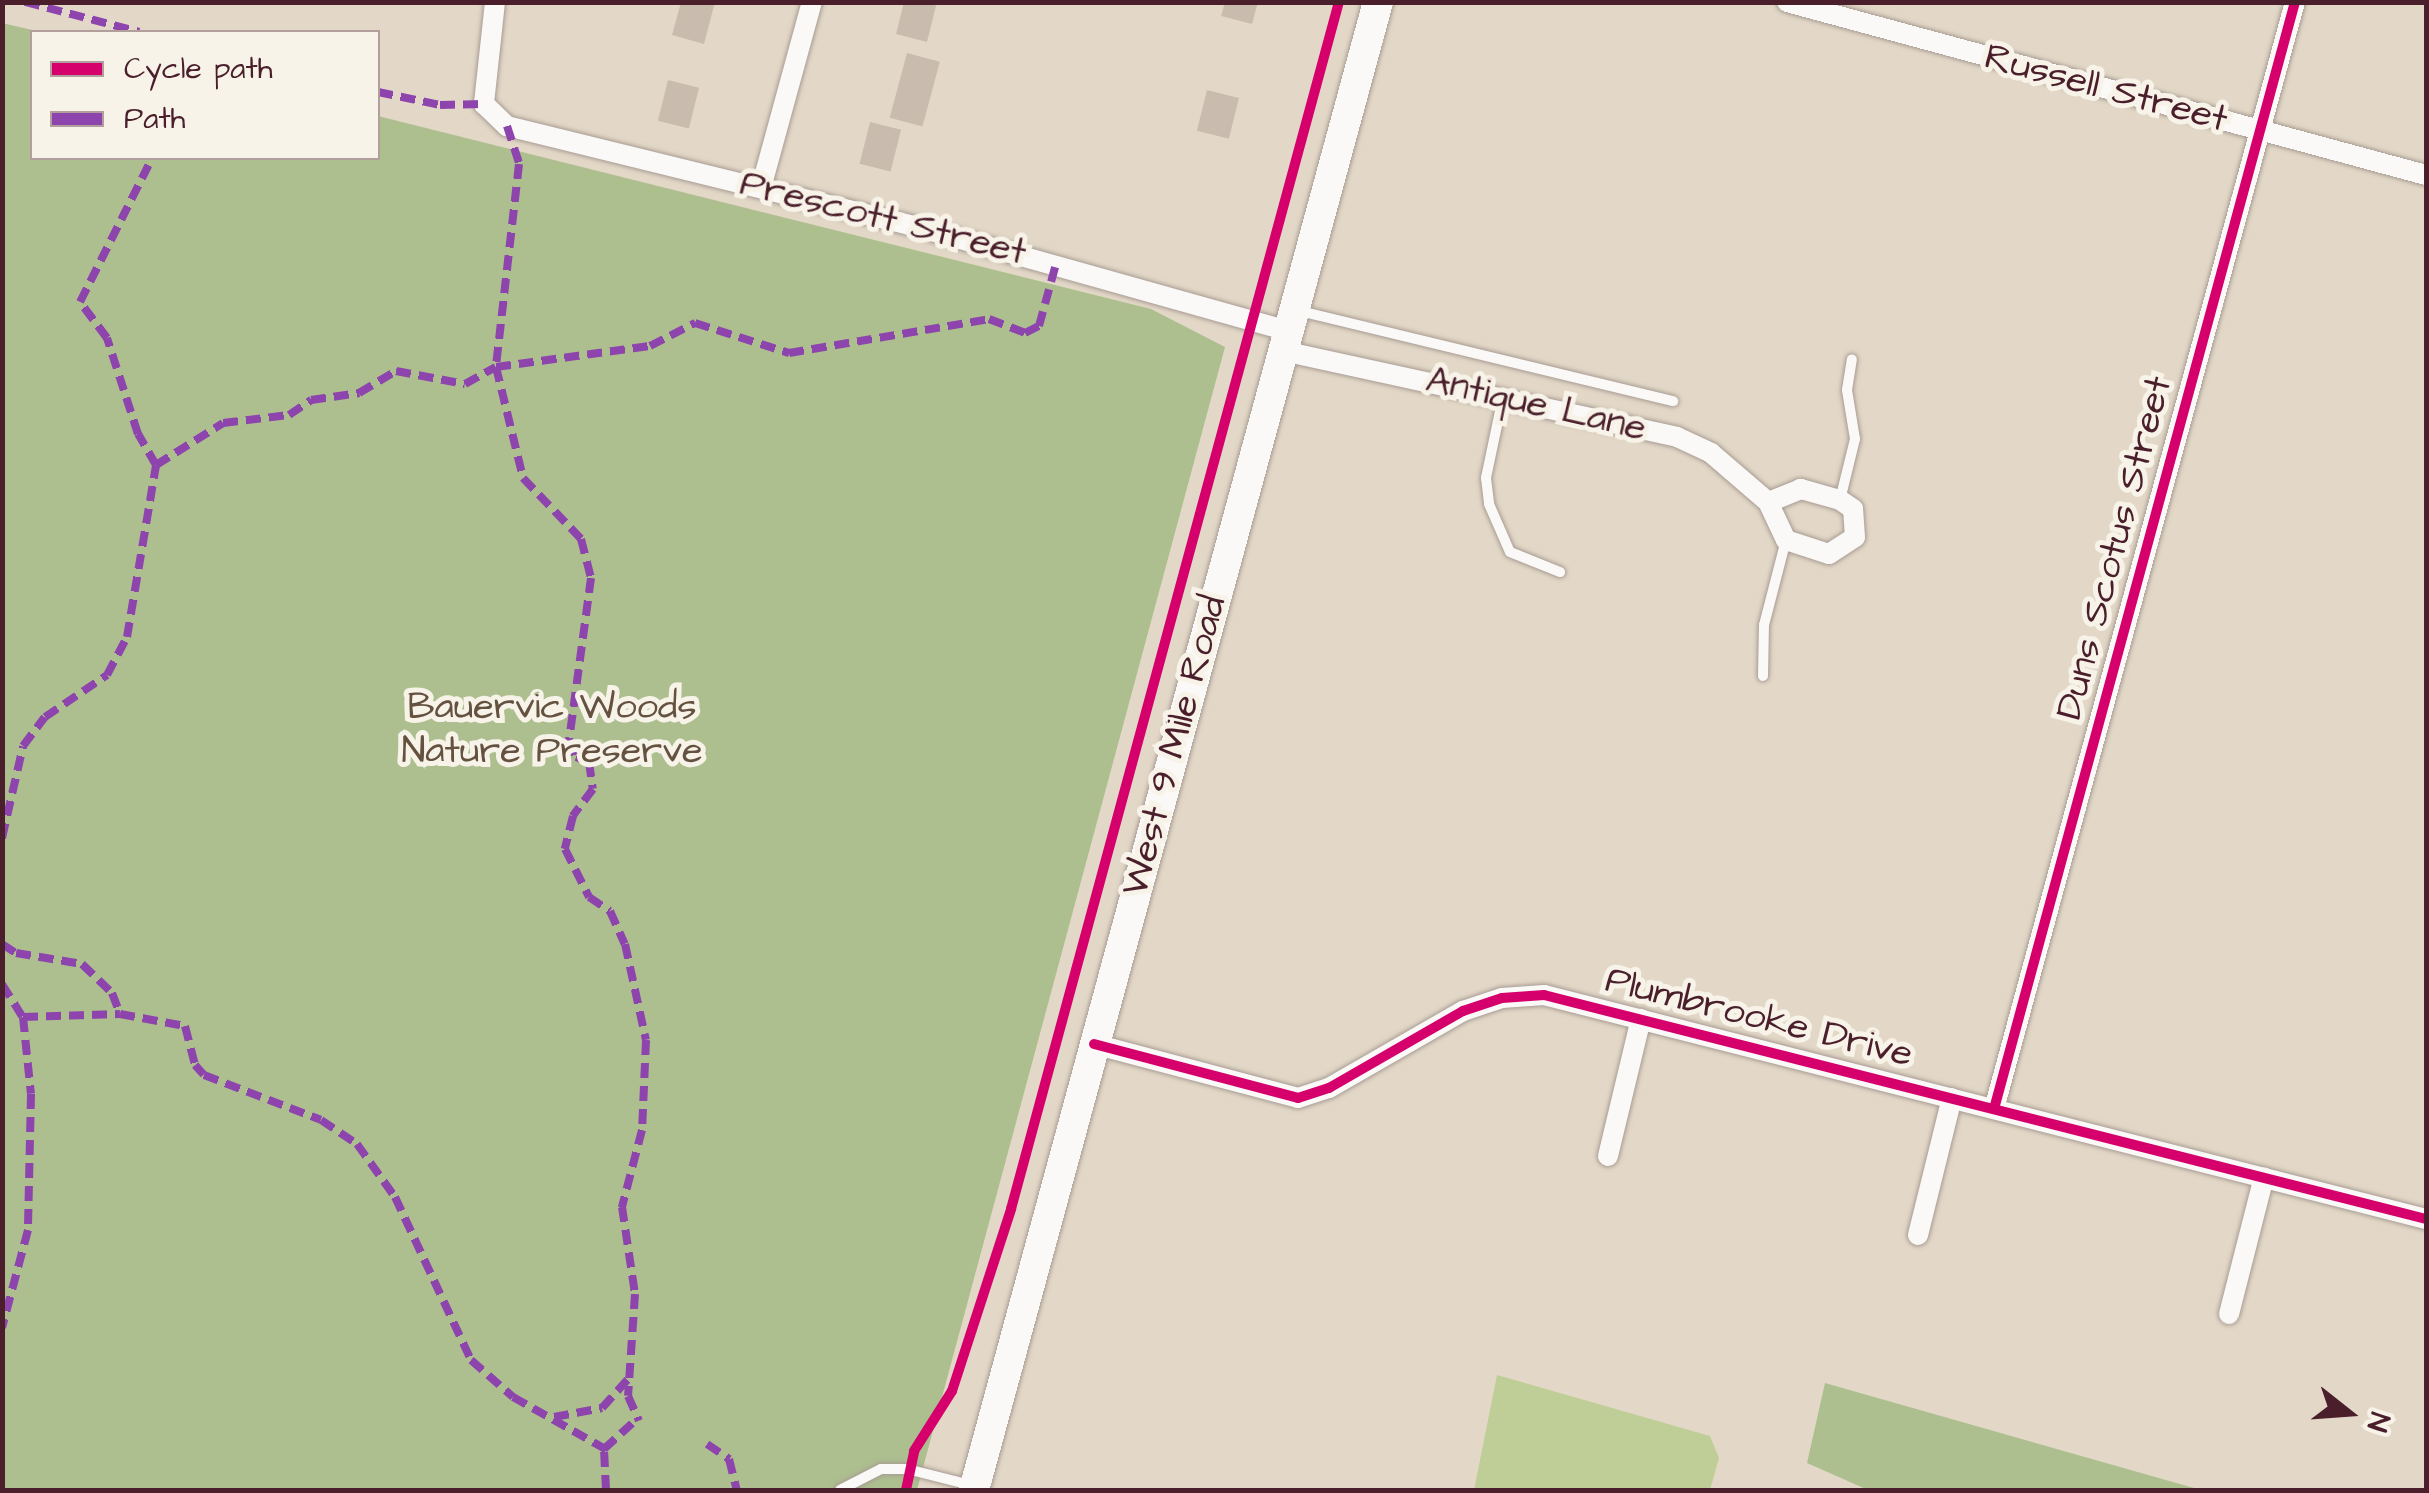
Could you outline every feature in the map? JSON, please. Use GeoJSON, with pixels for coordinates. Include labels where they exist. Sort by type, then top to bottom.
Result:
{"type":"FeatureCollection","features":[{"type":"Feature","properties":{"kind":"main road","name":"West 9 Mile Road"},"geometry":{"type":"LineString","coordinates":[[974,1488],[1378,2]]}},
{"type":"Feature","properties":{"kind":"street","name":"Prescott Street"},"geometry":{"type":"LineString","coordinates":[[495,2],[484,104],[507,126],[761,188],[1289,330]]}},
{"type":"Feature","properties":{"kind":"street"},"geometry":{"type":"LineString","coordinates":[[761,188],[812,2]]}},
{"type":"Feature","properties":{"kind":"street","name":"Russell Street"},"geometry":{"type":"LineString","coordinates":[[1786,2],[2426,175]]}},
{"type":"Feature","properties":{"kind":"street","name":"Duns Scotus Street"},"geometry":{"type":"LineString","coordinates":[[1994,1109],[2295,2]]}},
{"type":"Feature","properties":{"kind":"street","name":"Antique Lane"},"geometry":{"type":"LineString","coordinates":[[1289,330],[1503,396],[1698,445],[1768,502],[1786,540]]}},
{"type":"Feature","properties":{"kind":"street"},"geometry":{"type":"LineString","coordinates":[[1768,502],[1801,489],[1840,500],[1857,520],[1855,537],[1844,550],[1829,554],[1786,540]]}},
{"type":"Feature","properties":{"kind":"street","name":"Plumbrooke Drive"},"geometry":{"type":"LineString","coordinates":[[1094,1044],[1298,1098],[1329,1088],[1463,1011],[1502,998],[1544,995],[2426,1219]]}},
{"type":"Feature","properties":{"kind":"street","name":"Plumbrooke Drive"},"geometry":{"type":"LineString","coordinates":[[1608,1156],[1641,1018]]}},
{"type":"Feature","properties":{"kind":"street","name":"Plumbrooke Drive"},"geometry":{"type":"LineString","coordinates":[[1918,1235],[1952,1098]]}},
{"type":"Feature","properties":{"kind":"street"},"geometry":{"type":"LineString","coordinates":[[2228,1314],[2264,1178]]}},
{"type":"Feature","properties":{"kind":"lane"},"geometry":{"type":"LineString","coordinates":[[1289,330],[1674,401]]}},
{"type":"Feature","properties":{"kind":"lane"},"geometry":{"type":"LineString","coordinates":[[1840,500],[1855,439],[1847,390],[1852,359]]}},
{"type":"Feature","properties":{"kind":"lane"},"geometry":{"type":"LineString","coordinates":[[1503,396],[1486,478],[1489,504],[1510,552],[1560,572]]}},
{"type":"Feature","properties":{"kind":"lane"},"geometry":{"type":"LineString","coordinates":[[1763,676],[1764,625],[1786,540]]}},
{"type":"Feature","properties":{"kind":"lane"},"geometry":{"type":"LineString","coordinates":[[840,1490],[849,1482],[894,1469],[974,1488]]}},
{"type":"Feature","properties":{"kind":"green space","name":"Bauervic Woods Nature Preserve"},"geometry":{"type":"Polygon","coordinates":[[[2,23],[32,30],[30,160],[380,160],[380,116],[1151,309],[1225,347],[917,1490],[3,1490],[2,23]]]}},
{"type":"Feature","properties":{"kind":"green space"},"geometry":{"type":"Polygon","coordinates":[[[1497,1375],[1710,1436],[1719,1458],[1710,1490],[1474,1490],[1497,1375]]]}},
{"type":"Feature","properties":{"kind":"green space"},"geometry":{"type":"Polygon","coordinates":[[[1825,1383],[2201,1490],[1868,1490],[1807,1463],[1825,1383]]]}},
{"type":"Feature","properties":{"kind":"building"},"geometry":{"type":"Polygon","coordinates":[[[681,2],[715,2],[704,44],[672,35],[681,2]]]}},
{"type":"Feature","properties":{"kind":"building"},"geometry":{"type":"Polygon","coordinates":[[[904,2],[937,2],[927,42],[896,34],[904,2]]]}},
{"type":"Feature","properties":{"kind":"building"},"geometry":{"type":"Polygon","coordinates":[[[1225,2],[1258,2],[1252,24],[1221,16],[1225,2]]]}},
{"type":"Feature","properties":{"kind":"building"},"geometry":{"type":"Polygon","coordinates":[[[907,53],[940,62],[923,127],[890,118],[907,53]]]}},
{"type":"Feature","properties":{"kind":"building"},"geometry":{"type":"Polygon","coordinates":[[[668,80],[699,88],[689,128],[658,121],[668,80]]]}},
{"type":"Feature","properties":{"kind":"building"},"geometry":{"type":"Polygon","coordinates":[[[1207,90],[1239,98],[1229,139],[1197,131],[1207,90]]]}},
{"type":"Feature","properties":{"kind":"building"},"geometry":{"type":"Polygon","coordinates":[[[870,122],[901,130],[891,171],[860,164],[870,122]]]}},
{"type":"Feature","properties":{"kind":"marked path"},"geometry":{"type":"LineString","coordinates":[[25,2],[131,30]]}},
{"type":"Feature","properties":{"kind":"marked path"},"geometry":{"type":"LineString","coordinates":[[380,92],[440,105],[484,104]]}},
{"type":"Feature","properties":{"kind":"marked path"},"geometry":{"type":"LineString","coordinates":[[507,126],[519,164],[496,367],[523,478],[581,539],[591,578],[569,741],[576,757],[589,762],[593,789],[573,816],[565,849],[589,897],[610,911],[625,944],[646,1040],[642,1130],[622,1207],[635,1294],[628,1396],[639,1421]]}},
{"type":"Feature","properties":{"kind":"marked path"},"geometry":{"type":"LineString","coordinates":[[2,838],[23,746],[45,717],[107,675],[127,637],[156,465],[138,434],[107,338],[80,302],[151,160]]}},
{"type":"Feature","properties":{"kind":"marked path"},"geometry":{"type":"LineString","coordinates":[[156,465],[223,423],[289,415],[311,400],[359,393],[396,371],[465,384],[496,367],[650,346],[695,323],[789,353],[989,319],[1025,333],[1039,326],[1056,264]]}},
{"type":"Feature","properties":{"kind":"marked path"},"geometry":{"type":"LineString","coordinates":[[2,944],[16,953],[82,964],[112,993],[120,1014],[185,1026],[195,1065],[204,1075],[321,1120],[357,1144],[395,1197],[471,1360],[513,1397],[609,1451]]}},
{"type":"Feature","properties":{"kind":"marked path"},"geometry":{"type":"LineString","coordinates":[[2,984],[23,1017],[31,1094],[28,1230],[2,1328]]}},
{"type":"Feature","properties":{"kind":"marked path"},"geometry":{"type":"LineString","coordinates":[[23,1017],[120,1014]]}},
{"type":"Feature","properties":{"kind":"marked path"},"geometry":{"type":"LineString","coordinates":[[554,1417],[602,1408],[627,1380]]}},
{"type":"Feature","properties":{"kind":"marked path"},"geometry":{"type":"LineString","coordinates":[[606,1490],[604,1449],[638,1418]]}},
{"type":"Feature","properties":{"kind":"marked path"},"geometry":{"type":"LineString","coordinates":[[707,1444],[729,1459],[737,1490]]}},
{"type":"Feature","properties":{"kind":"cycle path"},"geometry":{"type":"LineString","coordinates":[[906,1490],[914,1451],[952,1391],[1011,1209],[1339,2]]}},
{"type":"Feature","properties":{"kind":"cycle path"},"geometry":{"type":"LineString","coordinates":[[1994,1109],[2295,2]]}},
{"type":"Feature","properties":{"kind":"cycle path"},"geometry":{"type":"LineString","coordinates":[[1094,1044],[1298,1098],[1329,1088],[1463,1011],[1502,998],[1544,995],[2426,1219]]}}]}
